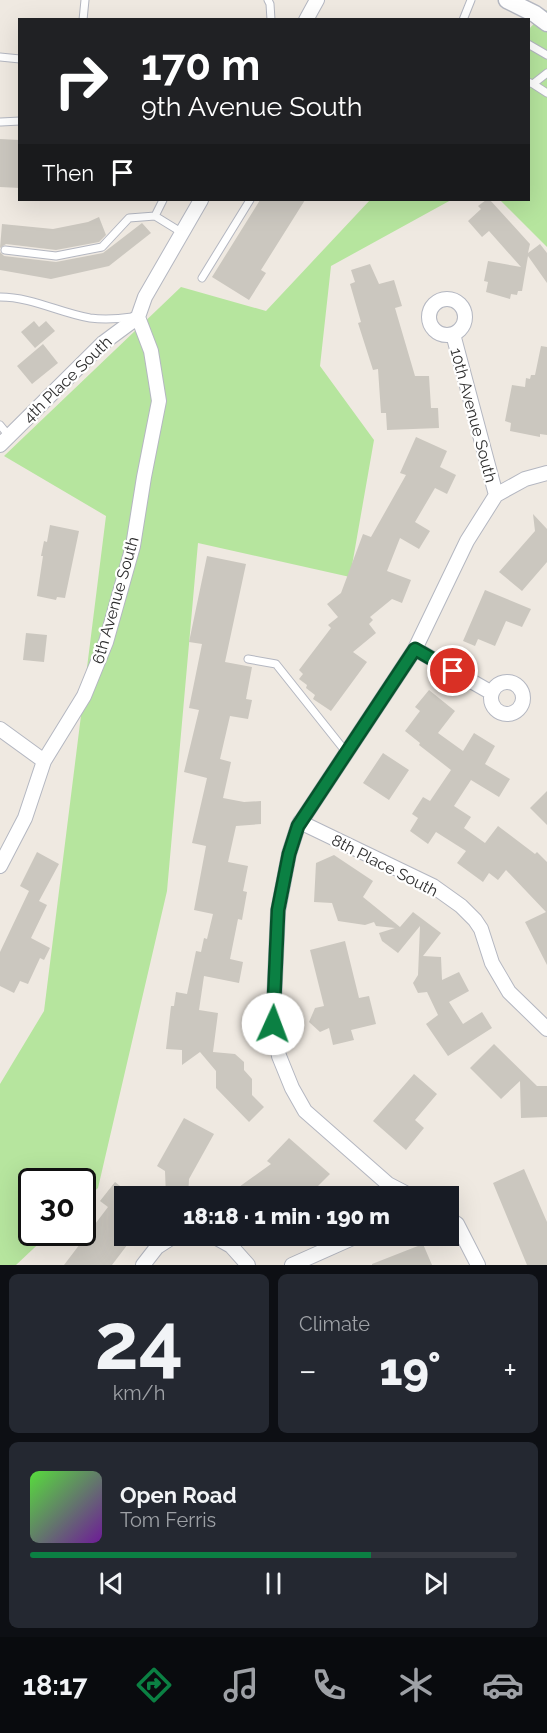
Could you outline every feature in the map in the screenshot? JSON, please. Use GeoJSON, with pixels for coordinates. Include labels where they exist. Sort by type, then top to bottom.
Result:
{"type":"FeatureCollection","features":[{"type":"Feature","properties":{"kind":"street"},"geometry":{"type":"LineString","coordinates":[[307,18],[317,0]]}},
{"type":"Feature","properties":{"kind":"street"},"geometry":{"type":"LineString","coordinates":[[507,0],[536,14],[547,23]]}},
{"type":"Feature","properties":{"kind":"street"},"geometry":{"type":"LineString","coordinates":[[138,317],[145,297],[200,201]]}},
{"type":"Feature","properties":{"kind":"street","name":"4th Place South"},"geometry":{"type":"LineString","coordinates":[[3,436],[103,343],[138,317]]}},
{"type":"Feature","properties":{"kind":"street","name":"6th Avenue South"},"geometry":{"type":"LineString","coordinates":[[0,866],[25,818],[44,760],[84,696],[106,642],[133,546],[159,401],[151,351],[138,317]]}},
{"type":"Feature","properties":{"kind":"street","name":"10th Avenue South"},"geometry":{"type":"LineString","coordinates":[[453,334],[496,495]]}},
{"type":"Feature","properties":{"kind":"street"},"geometry":{"type":"LineString","coordinates":[[383,1186],[305,1111],[292,1088],[279,1056],[273,1024],[278,910],[289,854],[300,822],[415,649],[467,542],[496,495],[525,479],[547,473]]}},
{"type":"Feature","properties":{"kind":"street"},"geometry":{"type":"LineString","coordinates":[[415,649],[492,693]]}},
{"type":"Feature","properties":{"kind":"street"},"geometry":{"type":"LineString","coordinates":[[0,729],[44,760]]}},
{"type":"Feature","properties":{"kind":"street","name":"8th Place South"},"geometry":{"type":"LineString","coordinates":[[300,822],[433,886],[460,906],[481,929],[492,963],[509,992],[547,1029]]}},
{"type":"Feature","properties":{"kind":"street"},"geometry":{"type":"LineString","coordinates":[[459,1228],[478,1265]]}},
{"type":"Feature","properties":{"kind":"street"},"geometry":{"type":"LineString","coordinates":[[143,1265],[159,1246]]}},
{"type":"Feature","properties":{"kind":"street"},"geometry":{"type":"LineString","coordinates":[[231,1246],[248,1265]]}},
{"type":"Feature","properties":{"kind":"street"},"geometry":{"type":"LineString","coordinates":[[292,1265],[335,1246]]}},
{"type":"Feature","properties":{"kind":"lane"},"geometry":{"type":"LineString","coordinates":[[83,18],[84,0]]}},
{"type":"Feature","properties":{"kind":"lane"},"geometry":{"type":"LineString","coordinates":[[268,0],[271,18]]}},
{"type":"Feature","properties":{"kind":"lane"},"geometry":{"type":"LineString","coordinates":[[464,18],[471,0]]}},
{"type":"Feature","properties":{"kind":"lane"},"geometry":{"type":"LineString","coordinates":[[530,45],[547,55]]}},
{"type":"Feature","properties":{"kind":"lane"},"geometry":{"type":"LineString","coordinates":[[0,57],[18,58]]}},
{"type":"Feature","properties":{"kind":"lane"},"geometry":{"type":"LineString","coordinates":[[547,72],[531,83],[547,93]]}},
{"type":"Feature","properties":{"kind":"lane"},"geometry":{"type":"LineString","coordinates":[[1,122],[18,122]]}},
{"type":"Feature","properties":{"kind":"lane"},"geometry":{"type":"LineString","coordinates":[[155,216],[162,201]]}},
{"type":"Feature","properties":{"kind":"lane"},"geometry":{"type":"LineString","coordinates":[[202,278],[249,201]]}},
{"type":"Feature","properties":{"kind":"lane"},"geometry":{"type":"LineString","coordinates":[[5,250],[56,256],[102,247],[129,218],[155,216],[181,232]]}},
{"type":"Feature","properties":{"kind":"lane"},"geometry":{"type":"LineString","coordinates":[[0,297],[31,301],[89,318],[112,320],[138,317]]}},
{"type":"Feature","properties":{"kind":"lane"},"geometry":{"type":"LineString","coordinates":[[248,659],[276,664],[346,752]]}},
{"type":"Feature","properties":{"kind":"green space"},"geometry":{"type":"Polygon","coordinates":[[[547,10],[547,247],[501,201],[530,201],[530,28],[547,10]]]}},
{"type":"Feature","properties":{"kind":"green space"},"geometry":{"type":"Polygon","coordinates":[[[369,201],[449,201],[331,266],[320,366],[374,440],[350,577],[198,543],[167,891],[98,1188],[96,1190],[96,1168],[18,1168],[18,1246],[36,1246],[16,1265],[0,1265],[0,1084],[44,1011],[106,516],[4,456],[181,287],[266,311],[369,201]]]}},
{"type":"Feature","properties":{"kind":"building"},"geometry":{"type":"Polygon","coordinates":[[[0,139],[18,140],[18,188],[0,187],[0,139]]]}},
{"type":"Feature","properties":{"kind":"building"},"geometry":{"type":"Polygon","coordinates":[[[259,201],[304,201],[261,270],[266,273],[249,300],[212,277],[259,201]]]}},
{"type":"Feature","properties":{"kind":"building"},"geometry":{"type":"Polygon","coordinates":[[[485,201],[491,201],[530,244],[528,253],[540,244],[547,253],[547,283],[528,256],[522,291],[518,291],[517,295],[511,294],[510,299],[486,292],[488,282],[484,281],[488,261],[521,267],[489,231],[482,237],[468,221],[481,209],[478,206],[485,201]]]}},
{"type":"Feature","properties":{"kind":"building"},"geometry":{"type":"Polygon","coordinates":[[[99,217],[106,235],[99,242],[56,250],[6,244],[0,248],[2,224],[53,229],[88,222],[99,217]]]}},
{"type":"Feature","properties":{"kind":"building"},"geometry":{"type":"Polygon","coordinates":[[[142,223],[151,233],[109,266],[51,279],[0,270],[0,252],[4,256],[56,262],[103,253],[142,223]]]}},
{"type":"Feature","properties":{"kind":"building"},"geometry":{"type":"Polygon","coordinates":[[[370,264],[379,284],[394,280],[402,306],[395,308],[415,376],[429,376],[431,408],[438,408],[439,428],[387,430],[386,413],[381,413],[378,369],[373,370],[358,323],[361,322],[350,284],[355,282],[351,270],[370,264]]]}},
{"type":"Feature","properties":{"kind":"building"},"geometry":{"type":"Polygon","coordinates":[[[34,321],[39,327],[46,321],[55,331],[35,348],[21,332],[34,321]]]}},
{"type":"Feature","properties":{"kind":"building"},"geometry":{"type":"Polygon","coordinates":[[[43,344],[58,363],[32,384],[17,366],[43,344]]]}},
{"type":"Feature","properties":{"kind":"building"},"geometry":{"type":"Polygon","coordinates":[[[541,346],[547,347],[547,435],[540,434],[540,437],[510,431],[511,423],[505,421],[512,385],[525,387],[526,378],[530,379],[531,375],[535,375],[541,346]]]}},
{"type":"Feature","properties":{"kind":"building"},"geometry":{"type":"Polygon","coordinates":[[[416,437],[447,451],[440,467],[456,475],[447,494],[435,488],[415,522],[430,531],[419,549],[400,538],[387,571],[411,580],[402,603],[392,599],[370,617],[373,620],[369,624],[376,633],[353,652],[367,662],[331,711],[313,699],[315,695],[299,679],[303,674],[299,670],[331,628],[328,625],[338,617],[327,604],[341,593],[363,534],[371,537],[406,475],[400,473],[416,437]]]}},
{"type":"Feature","properties":{"kind":"building"},"geometry":{"type":"Polygon","coordinates":[[[533,514],[547,529],[547,562],[522,591],[499,572],[535,531],[533,514]]]}},
{"type":"Feature","properties":{"kind":"building"},"geometry":{"type":"Polygon","coordinates":[[[50,525],[79,531],[65,598],[57,597],[56,600],[37,596],[43,556],[41,556],[44,541],[47,542],[50,525]]]}},
{"type":"Feature","properties":{"kind":"building"},"geometry":{"type":"Polygon","coordinates":[[[207,556],[246,564],[225,662],[252,667],[246,699],[252,700],[248,719],[230,716],[220,759],[231,762],[223,798],[244,802],[261,801],[261,824],[236,826],[228,862],[248,866],[243,891],[247,892],[242,920],[238,919],[230,959],[243,962],[239,983],[204,976],[199,1010],[218,1013],[213,1052],[235,1054],[244,1062],[244,1070],[252,1079],[252,1095],[264,1107],[249,1122],[216,1088],[216,1071],[200,1052],[182,1065],[182,1050],[166,1049],[171,1006],[174,1006],[176,992],[187,994],[196,951],[201,952],[204,938],[207,939],[213,914],[194,910],[206,846],[192,843],[207,778],[184,772],[199,710],[189,708],[202,644],[189,642],[207,556]]]}},
{"type":"Feature","properties":{"kind":"building"},"geometry":{"type":"Polygon","coordinates":[[[485,590],[531,609],[522,627],[506,621],[495,646],[478,639],[475,646],[463,641],[485,590]]]}},
{"type":"Feature","properties":{"kind":"building"},"geometry":{"type":"Polygon","coordinates":[[[26,633],[47,635],[44,662],[23,660],[26,633]]]}},
{"type":"Feature","properties":{"kind":"building"},"geometry":{"type":"Polygon","coordinates":[[[429,690],[455,711],[438,733],[463,751],[474,733],[495,746],[485,764],[510,779],[499,797],[471,780],[454,806],[471,817],[464,828],[485,843],[498,826],[535,854],[537,852],[547,862],[547,965],[525,922],[546,912],[506,870],[498,880],[489,873],[483,882],[457,863],[466,851],[436,832],[428,844],[410,831],[418,818],[412,814],[423,797],[430,801],[451,770],[405,731],[420,711],[415,707],[429,690]]]}},
{"type":"Feature","properties":{"kind":"building"},"geometry":{"type":"Polygon","coordinates":[[[383,753],[409,770],[389,800],[363,783],[383,753]]]}},
{"type":"Feature","properties":{"kind":"building"},"geometry":{"type":"Polygon","coordinates":[[[547,791],[547,825],[530,808],[547,791]]]}},
{"type":"Feature","properties":{"kind":"building"},"geometry":{"type":"Polygon","coordinates":[[[37,852],[59,864],[39,901],[47,905],[31,938],[50,948],[44,960],[40,958],[28,984],[20,981],[14,993],[0,986],[0,952],[29,891],[20,886],[37,852]]]}},
{"type":"Feature","properties":{"kind":"building"},"geometry":{"type":"Polygon","coordinates":[[[334,855],[373,881],[363,897],[400,927],[413,912],[441,933],[423,956],[441,957],[442,980],[459,972],[469,991],[449,1002],[463,1024],[482,1012],[492,1028],[448,1056],[426,1024],[438,1015],[427,992],[418,993],[413,983],[418,975],[420,926],[398,953],[382,941],[379,933],[395,928],[376,926],[374,922],[365,925],[338,921],[332,903],[314,902],[316,863],[334,855]]]}},
{"type":"Feature","properties":{"kind":"building"},"geometry":{"type":"Polygon","coordinates":[[[345,941],[359,998],[369,996],[376,1024],[351,1030],[354,1040],[333,1045],[329,1028],[320,1032],[309,1022],[315,1008],[324,1006],[310,950],[345,941]]]}},
{"type":"Feature","properties":{"kind":"building"},"geometry":{"type":"Polygon","coordinates":[[[494,1044],[537,1086],[547,1086],[547,1117],[521,1118],[520,1081],[501,1099],[470,1068],[494,1044]]]}},
{"type":"Feature","properties":{"kind":"building"},"geometry":{"type":"Polygon","coordinates":[[[414,1074],[437,1094],[415,1120],[424,1128],[406,1150],[373,1121],[414,1074]]]}},
{"type":"Feature","properties":{"kind":"building"},"geometry":{"type":"Polygon","coordinates":[[[184,1118],[214,1134],[189,1179],[189,1186],[166,1186],[165,1171],[157,1166],[184,1118]]]}},
{"type":"Feature","properties":{"kind":"building"},"geometry":{"type":"Polygon","coordinates":[[[289,1138],[330,1174],[318,1186],[240,1186],[271,1164],[267,1161],[289,1138]]]}},
{"type":"Feature","properties":{"kind":"building"},"geometry":{"type":"Polygon","coordinates":[[[524,1169],[547,1222],[547,1265],[527,1265],[493,1183],[524,1169]]]}},
{"type":"Feature","properties":{"kind":"building"},"geometry":{"type":"Polygon","coordinates":[[[115,1182],[120,1186],[114,1186],[114,1246],[126,1246],[112,1265],[64,1265],[78,1246],[96,1246],[96,1223],[108,1207],[100,1201],[115,1182]]]}},
{"type":"Feature","properties":{"kind":"building"},"geometry":{"type":"Polygon","coordinates":[[[418,1246],[424,1246],[432,1265],[372,1265],[418,1246]]]}},
{"type":"Feature","properties":{"kind":"route"},"geometry":{"type":"LineString","coordinates":[[273,1024],[278,910],[289,854],[298,826],[415,649],[453,671]]}}]}
